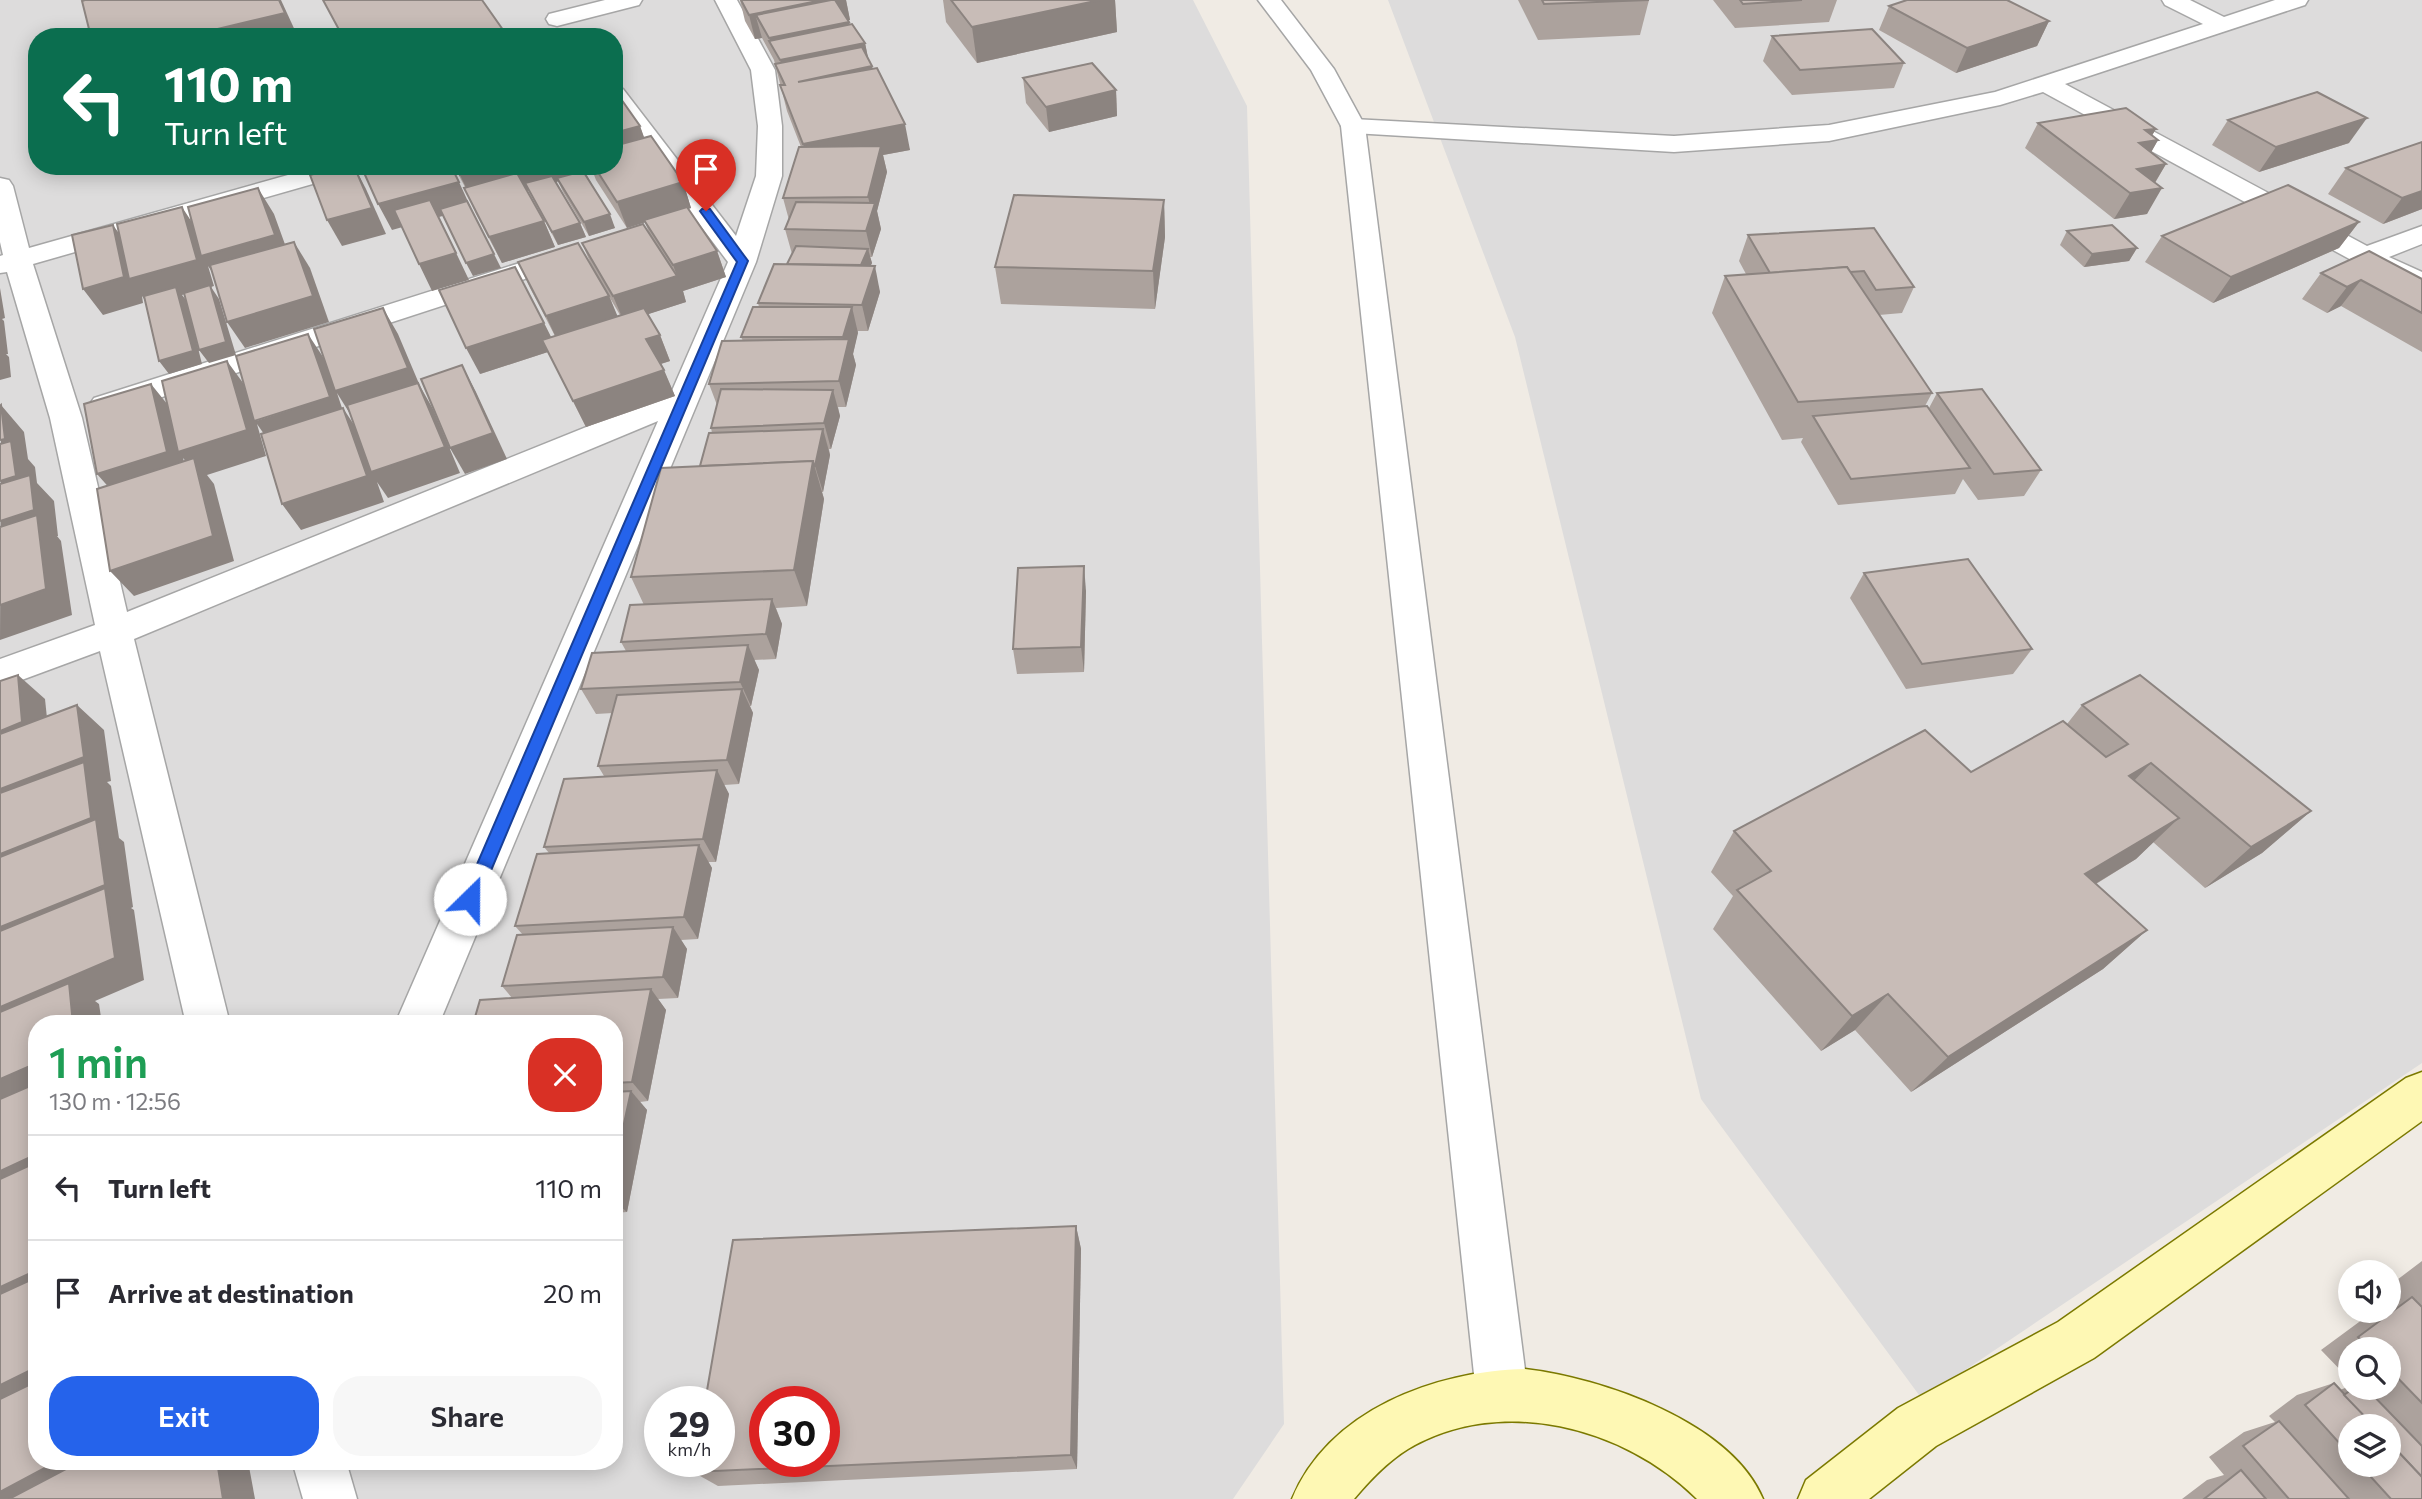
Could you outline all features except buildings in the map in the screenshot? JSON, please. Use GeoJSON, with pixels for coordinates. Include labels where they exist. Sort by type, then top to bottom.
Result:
{"type":"FeatureCollection","features":[{"type":"Feature","properties":{"kind":"main road"},"geometry":{"type":"LineString","coordinates":[[1825,1499],[1917,1427],[2076,1340],[2422,1094]]}},
{"type":"Feature","properties":{"kind":"main road"},"geometry":{"type":"LineString","coordinates":[[1319,1499],[1341,1469],[1389,1430],[1443,1404],[1502,1393],[1565,1399],[1627,1420],[1689,1455],[1736,1499]]}},
{"type":"Feature","properties":{"kind":"street"},"geometry":{"type":"LineString","coordinates":[[542,0],[563,28],[631,0]]}},
{"type":"Feature","properties":{"kind":"street"},"geometry":{"type":"LineString","coordinates":[[421,1015],[742,261],[769,176],[769,126],[763,70],[726,0]]}},
{"type":"Feature","properties":{"kind":"street"},"geometry":{"type":"LineString","coordinates":[[1269,0],[1322,69],[1353,126],[1502,1393]]}},
{"type":"Feature","properties":{"kind":"street"},"geometry":{"type":"LineString","coordinates":[[2173,0],[2222,25]]}},
{"type":"Feature","properties":{"kind":"street"},"geometry":{"type":"LineString","coordinates":[[1353,126],[1674,144],[1829,133],[2000,98],[2297,0]]}},
{"type":"Feature","properties":{"kind":"street"},"geometry":{"type":"LineString","coordinates":[[2045,83],[2365,256],[2422,283]]}},
{"type":"Feature","properties":{"kind":"street"},"geometry":{"type":"LineString","coordinates":[[623,108],[693,215],[742,261]]}},
{"type":"Feature","properties":{"kind":"street"},"geometry":{"type":"LineString","coordinates":[[9,262],[317,175]]}},
{"type":"Feature","properties":{"kind":"street"},"geometry":{"type":"LineString","coordinates":[[0,186],[9,262],[66,418],[206,1015]]}},
{"type":"Feature","properties":{"kind":"street"},"geometry":{"type":"LineString","coordinates":[[2365,256],[2422,234]]}},
{"type":"Feature","properties":{"kind":"street"},"geometry":{"type":"LineString","coordinates":[[66,418],[601,245]]}},
{"type":"Feature","properties":{"kind":"street"},"geometry":{"type":"LineString","coordinates":[[0,674],[114,632],[684,399]]}},
{"type":"Feature","properties":{"kind":"street"},"geometry":{"type":"LineString","coordinates":[[322,1470],[330,1499]]}},
{"type":"Feature","properties":{"kind":"shaded area"},"geometry":{"type":"Polygon","coordinates":[[[0,0],[1193,0],[1247,106],[1284,1424],[1233,1499],[0,1499],[0,0]]]}},
{"type":"Feature","properties":{"kind":"shaded area"},"geometry":{"type":"Polygon","coordinates":[[[1388,0],[2422,0],[2422,1063],[1922,1399],[1701,1099],[1515,337],[1388,0]]]}},
{"type":"Feature","properties":{"kind":"route"},"geometry":{"type":"LineString","coordinates":[[470,899],[742,261],[706,211]]}}]}
